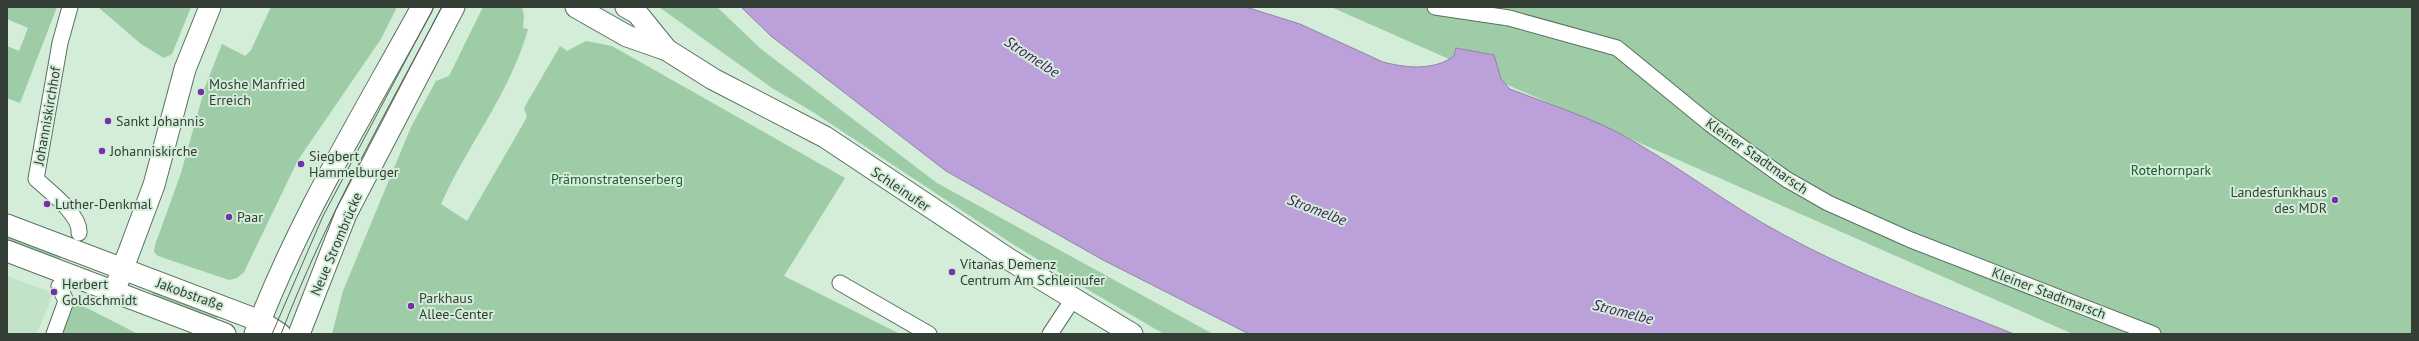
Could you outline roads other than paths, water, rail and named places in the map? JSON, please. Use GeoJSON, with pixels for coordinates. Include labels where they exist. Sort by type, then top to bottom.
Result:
{"type":"FeatureCollection","features":[{"type":"Feature","properties":{"kind":"main road"},"geometry":{"type":"LineString","coordinates":[[114,292],[154,185],[186,69],[210,7]]}},
{"type":"Feature","properties":{"kind":"main road"},"geometry":{"type":"LineString","coordinates":[[258,328],[279,274],[320,187],[422,7]]}},
{"type":"Feature","properties":{"kind":"main road","name":"Neue Strombrücke"},"geometry":{"type":"LineString","coordinates":[[299,334],[346,214],[454,7]]}},
{"type":"Feature","properties":{"kind":"main road","name":"Schleinufer"},"geometry":{"type":"LineString","coordinates":[[576,7],[627,36],[667,50],[719,82],[829,139],[948,220],[1073,299],[1132,334]]}},
{"type":"Feature","properties":{"kind":"main road","name":"Schleinufer"},"geometry":{"type":"LineString","coordinates":[[626,7],[637,13],[667,50]]}},
{"type":"Feature","properties":{"kind":"main road","name":"Jakobstraße"},"geometry":{"type":"LineString","coordinates":[[7,226],[122,270],[258,328],[280,334]]}},
{"type":"Feature","properties":{"kind":"main road","name":"Jakobstraße"},"geometry":{"type":"LineString","coordinates":[[7,251],[225,334]]}},
{"type":"Feature","properties":{"kind":"street","name":"Johanniskirchhof"},"geometry":{"type":"LineString","coordinates":[[70,7],[60,43],[36,179],[69,211],[80,227],[79,233]]}},
{"type":"Feature","properties":{"kind":"street","name":"Kleiner Stadtmarsch"},"geometry":{"type":"LineString","coordinates":[[1435,7],[1511,12],[1616,48],[1710,124],[1786,179],[1828,203],[1912,240],[2153,334]]}},
{"type":"Feature","properties":{"kind":"street"},"geometry":{"type":"LineString","coordinates":[[840,283],[926,333]]}},
{"type":"Feature","properties":{"kind":"street"},"geometry":{"type":"LineString","coordinates":[[54,334],[66,301],[59,286]]}},
{"type":"Feature","properties":{"kind":"street"},"geometry":{"type":"LineString","coordinates":[[1050,334],[1073,299]]}},
{"type":"Feature","properties":{"kind":"water","name":"Stromelbe"},"geometry":{"type":"Polygon","coordinates":[[[741,7],[1246,7],[1300,24],[1383,62],[1401,66],[1420,67],[1438,64],[1454,56],[1456,48],[1494,55],[1501,79],[1510,89],[1578,115],[1617,132],[1763,223],[1840,263],[1898,288],[2014,334],[1249,334],[1103,260],[946,171],[771,36],[741,7]]]}},
{"type":"Feature","properties":{"kind":"tram line"},"geometry":{"type":"LineString","coordinates":[[272,334],[323,216],[434,7]]}},
{"type":"Feature","properties":{"kind":"tram line"},"geometry":{"type":"LineString","coordinates":[[281,334],[298,292],[336,209],[442,7]]}},
{"type":"Feature","properties":{"kind":"place","name":"Moshe Manfried Erreich"},"geometry":{"type":"Point","coordinates":[201,92]}},
{"type":"Feature","properties":{"kind":"place","name":"Sankt Johannis"},"geometry":{"type":"Point","coordinates":[108,121]}},
{"type":"Feature","properties":{"kind":"place","name":"Johanniskirche"},"geometry":{"type":"Point","coordinates":[102,151]}},
{"type":"Feature","properties":{"kind":"place","name":"Siegbert Hammelburger"},"geometry":{"type":"Point","coordinates":[301,164]}},
{"type":"Feature","properties":{"kind":"place","name":"Landesfunkhaus des MDR"},"geometry":{"type":"Point","coordinates":[2335,200]}},
{"type":"Feature","properties":{"kind":"place","name":"Luther-Denkmal"},"geometry":{"type":"Point","coordinates":[47,204]}},
{"type":"Feature","properties":{"kind":"place","name":"Paar"},"geometry":{"type":"Point","coordinates":[229,217]}},
{"type":"Feature","properties":{"kind":"place","name":"Vitanas Demenz Centrum Am Schleinufer"},"geometry":{"type":"Point","coordinates":[952,272]}},
{"type":"Feature","properties":{"kind":"place","name":"Herbert Goldschmidt"},"geometry":{"type":"Point","coordinates":[54,292]}},
{"type":"Feature","properties":{"kind":"place","name":"Parkhaus Allee-Center"},"geometry":{"type":"Point","coordinates":[411,306]}},
{"type":"Feature","properties":{"kind":"park label","name":"Rotehornpark"},"geometry":{"type":"Point","coordinates":[2171,170]}},
{"type":"Feature","properties":{"kind":"park label","name":"Prämonstratenserberg"},"geometry":{"type":"Point","coordinates":[617,179]}}]}
